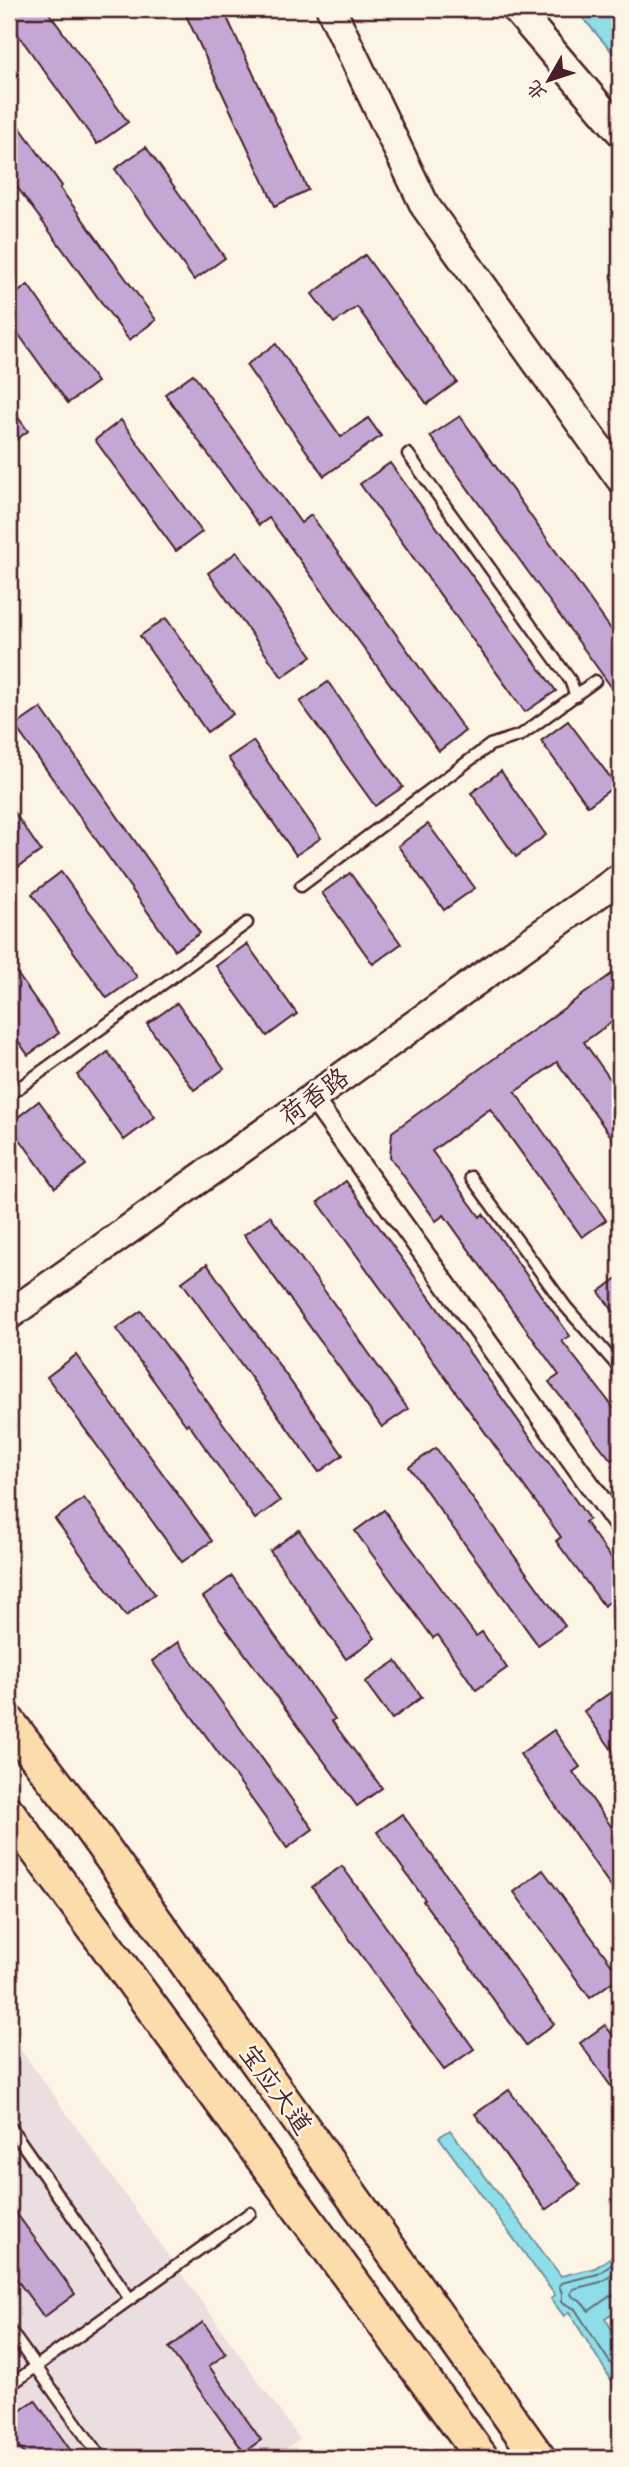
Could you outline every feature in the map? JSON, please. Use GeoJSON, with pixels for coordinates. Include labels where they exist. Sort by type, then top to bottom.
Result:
{"type":"FeatureCollection","features":[{"type":"Feature","properties":{"kind":"main road","name":"宝应大道"},"geometry":{"type":"LineString","coordinates":[[9,1722],[79,1813],[539,2458]]}},
{"type":"Feature","properties":{"kind":"main road","name":"宝应大道"},"geometry":{"type":"LineString","coordinates":[[9,1812],[482,2458]]}},
{"type":"Feature","properties":{"kind":"street"},"geometry":{"type":"LineString","coordinates":[[331,9],[425,206],[620,478]]}},
{"type":"Feature","properties":{"kind":"street"},"geometry":{"type":"LineString","coordinates":[[516,9],[620,131]]}},
{"type":"Feature","properties":{"kind":"street","name":"荷香路"},"geometry":{"type":"LineString","coordinates":[[9,1315],[620,878]]}},
{"type":"Feature","properties":{"kind":"street"},"geometry":{"type":"LineString","coordinates":[[312,1098],[620,1527]]}},
{"type":"Feature","properties":{"kind":"lane"},"geometry":{"type":"LineString","coordinates":[[408,454],[570,680],[576,696]]}},
{"type":"Feature","properties":{"kind":"lane"},"geometry":{"type":"LineString","coordinates":[[301,886],[490,745],[522,736],[595,681]]}},
{"type":"Feature","properties":{"kind":"lane"},"geometry":{"type":"LineString","coordinates":[[9,1095],[247,923]]}},
{"type":"Feature","properties":{"kind":"lane"},"geometry":{"type":"LineString","coordinates":[[471,1177],[566,1307],[620,1369]]}},
{"type":"Feature","properties":{"kind":"lane"},"geometry":{"type":"LineString","coordinates":[[9,2125],[130,2299]]}},
{"type":"Feature","properties":{"kind":"lane"},"geometry":{"type":"LineString","coordinates":[[9,2386],[250,2213]]}},
{"type":"Feature","properties":{"kind":"lane"},"geometry":{"type":"LineString","coordinates":[[9,2329],[101,2458]]}},
{"type":"Feature","properties":{"kind":"shaded area"},"geometry":{"type":"Polygon","coordinates":[[[9,2033],[300,2439],[273,2458],[9,2458],[9,2033]]]}},
{"type":"Feature","properties":{"kind":"water"},"geometry":{"type":"Polygon","coordinates":[[[575,9],[620,9],[620,61],[575,9]]]}},
{"type":"Feature","properties":{"kind":"water"},"geometry":{"type":"Polygon","coordinates":[[[450,2130],[561,2276],[595,2268],[620,2251],[620,2308],[605,2318],[620,2343],[620,2383],[615,2386],[569,2312],[564,2316],[551,2299],[555,2295],[439,2137],[450,2130]]]}},
{"type":"Feature","properties":{"kind":"building"},"geometry":{"type":"Polygon","coordinates":[[[9,9],[46,9],[128,122],[97,144],[9,22],[9,9]]]}},
{"type":"Feature","properties":{"kind":"building"},"geometry":{"type":"Polygon","coordinates":[[[183,9],[223,9],[308,190],[275,206],[183,9]]]}},
{"type":"Feature","properties":{"kind":"building"},"geometry":{"type":"Polygon","coordinates":[[[9,112],[62,186],[60,188],[156,320],[129,340],[9,176],[9,112]]]}},
{"type":"Feature","properties":{"kind":"building"},"geometry":{"type":"Polygon","coordinates":[[[146,147],[225,258],[194,280],[115,169],[146,147]]]}},
{"type":"Feature","properties":{"kind":"building"},"geometry":{"type":"Polygon","coordinates":[[[365,255],[457,382],[427,404],[357,307],[334,323],[312,294],[365,255]]]}},
{"type":"Feature","properties":{"kind":"building"},"geometry":{"type":"Polygon","coordinates":[[[28,285],[97,382],[68,403],[9,321],[9,299],[28,285]]]}},
{"type":"Feature","properties":{"kind":"building"},"geometry":{"type":"Polygon","coordinates":[[[276,344],[341,437],[368,418],[381,436],[324,476],[246,365],[276,344]]]}},
{"type":"Feature","properties":{"kind":"building"},"geometry":{"type":"Polygon","coordinates":[[[193,374],[301,523],[311,515],[465,731],[439,751],[269,518],[259,525],[165,394],[193,374]]]}},
{"type":"Feature","properties":{"kind":"building"},"geometry":{"type":"Polygon","coordinates":[[[9,405],[28,431],[9,445],[9,405]]]}},
{"type":"Feature","properties":{"kind":"building"},"geometry":{"type":"Polygon","coordinates":[[[460,416],[620,642],[620,699],[430,436],[460,416]]]}},
{"type":"Feature","properties":{"kind":"building"},"geometry":{"type":"Polygon","coordinates":[[[121,420],[202,532],[176,551],[95,440],[121,420]]]}},
{"type":"Feature","properties":{"kind":"building"},"geometry":{"type":"Polygon","coordinates":[[[390,463],[556,691],[525,712],[360,484],[390,463]]]}},
{"type":"Feature","properties":{"kind":"building"},"geometry":{"type":"Polygon","coordinates":[[[237,552],[312,656],[282,677],[208,573],[237,552]]]}},
{"type":"Feature","properties":{"kind":"building"},"geometry":{"type":"Polygon","coordinates":[[[166,618],[233,714],[207,732],[140,636],[166,618]]]}},
{"type":"Feature","properties":{"kind":"building"},"geometry":{"type":"Polygon","coordinates":[[[328,682],[403,787],[375,806],[300,702],[328,682]]]}},
{"type":"Feature","properties":{"kind":"building"},"geometry":{"type":"Polygon","coordinates":[[[41,708],[200,933],[175,950],[15,726],[41,708]]]}},
{"type":"Feature","properties":{"kind":"building"},"geometry":{"type":"Polygon","coordinates":[[[568,721],[616,785],[588,806],[541,741],[568,721]]]}},
{"type":"Feature","properties":{"kind":"building"},"geometry":{"type":"Polygon","coordinates":[[[253,741],[321,838],[296,855],[228,758],[253,741]]]}},
{"type":"Feature","properties":{"kind":"building"},"geometry":{"type":"Polygon","coordinates":[[[501,771],[546,835],[516,857],[471,793],[501,771]]]}},
{"type":"Feature","properties":{"kind":"building"},"geometry":{"type":"Polygon","coordinates":[[[9,805],[41,851],[14,870],[9,863],[9,805]]]}},
{"type":"Feature","properties":{"kind":"building"},"geometry":{"type":"Polygon","coordinates":[[[428,824],[475,888],[444,910],[398,846],[428,824]]]}},
{"type":"Feature","properties":{"kind":"building"},"geometry":{"type":"Polygon","coordinates":[[[61,872],[137,977],[107,998],[32,894],[61,872]]]}},
{"type":"Feature","properties":{"kind":"building"},"geometry":{"type":"Polygon","coordinates":[[[350,873],[401,944],[373,964],[322,893],[350,873]]]}},
{"type":"Feature","properties":{"kind":"building"},"geometry":{"type":"Polygon","coordinates":[[[247,944],[297,1014],[267,1036],[216,966],[247,944]]]}},
{"type":"Feature","properties":{"kind":"building"},"geometry":{"type":"Polygon","coordinates":[[[9,962],[59,1033],[28,1055],[9,1028],[9,962]]]}},
{"type":"Feature","properties":{"kind":"building"},"geometry":{"type":"Polygon","coordinates":[[[620,968],[620,1016],[584,1042],[620,1093],[620,1149],[557,1062],[515,1092],[606,1220],[582,1237],[490,1109],[432,1151],[480,1217],[483,1214],[570,1336],[562,1341],[620,1416],[620,1455],[611,1460],[549,1382],[559,1375],[444,1215],[436,1221],[390,1157],[392,1132],[620,968]]]}},
{"type":"Feature","properties":{"kind":"building"},"geometry":{"type":"Polygon","coordinates":[[[177,1003],[224,1069],[194,1090],[147,1024],[177,1003]]]}},
{"type":"Feature","properties":{"kind":"building"},"geometry":{"type":"Polygon","coordinates":[[[108,1052],[155,1117],[124,1140],[77,1075],[108,1052]]]}},
{"type":"Feature","properties":{"kind":"building"},"geometry":{"type":"Polygon","coordinates":[[[39,1101],[86,1165],[55,1188],[9,1124],[39,1101]]]}},
{"type":"Feature","properties":{"kind":"building"},"geometry":{"type":"Polygon","coordinates":[[[346,1181],[589,1519],[585,1522],[620,1570],[620,1594],[604,1606],[556,1541],[561,1537],[318,1202],[346,1181]]]}},
{"type":"Feature","properties":{"kind":"building"},"geometry":{"type":"Polygon","coordinates":[[[270,1216],[408,1409],[382,1427],[244,1235],[270,1216]]]}},
{"type":"Feature","properties":{"kind":"building"},"geometry":{"type":"Polygon","coordinates":[[[207,1264],[343,1455],[319,1472],[182,1282],[207,1264]]]}},
{"type":"Feature","properties":{"kind":"building"},"geometry":{"type":"Polygon","coordinates":[[[620,1276],[620,1320],[599,1292],[620,1276]]]}},
{"type":"Feature","properties":{"kind":"building"},"geometry":{"type":"Polygon","coordinates":[[[141,1311],[280,1501],[255,1519],[188,1423],[186,1425],[116,1329],[141,1311]]]}},
{"type":"Feature","properties":{"kind":"building"},"geometry":{"type":"Polygon","coordinates":[[[76,1355],[212,1541],[182,1562],[47,1377],[76,1355]]]}},
{"type":"Feature","properties":{"kind":"building"},"geometry":{"type":"Polygon","coordinates":[[[436,1448],[565,1626],[538,1645],[409,1467],[436,1448]]]}},
{"type":"Feature","properties":{"kind":"building"},"geometry":{"type":"Polygon","coordinates":[[[84,1498],[155,1594],[126,1616],[55,1519],[84,1498]]]}},
{"type":"Feature","properties":{"kind":"building"},"geometry":{"type":"Polygon","coordinates":[[[384,1510],[476,1636],[482,1632],[507,1668],[476,1690],[438,1635],[433,1638],[355,1531],[384,1510]]]}},
{"type":"Feature","properties":{"kind":"building"},"geometry":{"type":"Polygon","coordinates":[[[299,1530],[375,1638],[346,1659],[270,1551],[299,1530]]]}},
{"type":"Feature","properties":{"kind":"building"},"geometry":{"type":"Polygon","coordinates":[[[232,1576],[335,1719],[332,1721],[382,1788],[357,1806],[203,1597],[232,1576]]]}},
{"type":"Feature","properties":{"kind":"building"},"geometry":{"type":"Polygon","coordinates":[[[178,1642],[313,1829],[287,1848],[152,1661],[178,1642]]]}},
{"type":"Feature","properties":{"kind":"building"},"geometry":{"type":"Polygon","coordinates":[[[396,1661],[422,1697],[392,1719],[365,1682],[396,1661]]]}},
{"type":"Feature","properties":{"kind":"building"},"geometry":{"type":"Polygon","coordinates":[[[614,1690],[620,1699],[620,1761],[584,1711],[614,1690]]]}},
{"type":"Feature","properties":{"kind":"building"},"geometry":{"type":"Polygon","coordinates":[[[554,1730],[580,1767],[573,1772],[620,1839],[620,1900],[520,1754],[554,1730]]]}},
{"type":"Feature","properties":{"kind":"building"},"geometry":{"type":"Polygon","coordinates":[[[402,1814],[554,2024],[526,2045],[377,1832],[402,1814]]]}},
{"type":"Feature","properties":{"kind":"building"},"geometry":{"type":"Polygon","coordinates":[[[342,1866],[474,2049],[444,2070],[312,1887],[342,1866]]]}},
{"type":"Feature","properties":{"kind":"building"},"geometry":{"type":"Polygon","coordinates":[[[543,1870],[620,1976],[590,1998],[514,1892],[543,1870]]]}},
{"type":"Feature","properties":{"kind":"building"},"geometry":{"type":"Polygon","coordinates":[[[605,2025],[620,2045],[620,2099],[580,2043],[605,2025]]]}},
{"type":"Feature","properties":{"kind":"building"},"geometry":{"type":"Polygon","coordinates":[[[509,2090],[580,2185],[546,2210],[475,2114],[509,2090]]]}},
{"type":"Feature","properties":{"kind":"building"},"geometry":{"type":"Polygon","coordinates":[[[9,2203],[75,2294],[44,2317],[9,2269],[9,2203]]]}},
{"type":"Feature","properties":{"kind":"building"},"geometry":{"type":"Polygon","coordinates":[[[203,2322],[226,2354],[209,2366],[261,2440],[244,2452],[169,2348],[203,2322]]]}},
{"type":"Feature","properties":{"kind":"building"},"geometry":{"type":"Polygon","coordinates":[[[35,2400],[76,2458],[27,2458],[9,2433],[9,2419],[35,2400]]]}}]}
